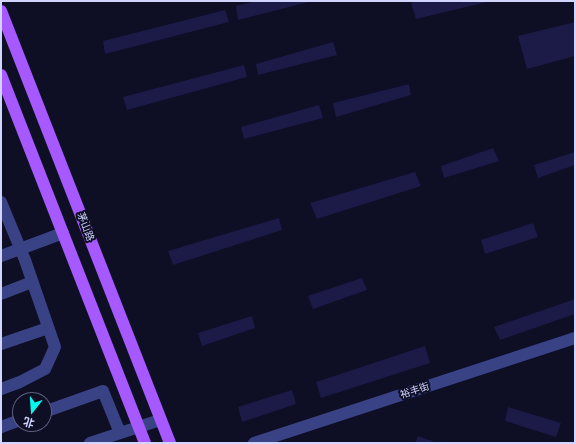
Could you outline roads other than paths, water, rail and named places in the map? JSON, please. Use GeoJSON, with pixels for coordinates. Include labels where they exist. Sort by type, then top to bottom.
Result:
{"type":"FeatureCollection","features":[{"type":"Feature","properties":{"kind":"main road","name":"茅山路"},"geometry":{"type":"LineString","coordinates":[[1,11],[170,443]]}},
{"type":"Feature","properties":{"kind":"main road"},"geometry":{"type":"LineString","coordinates":[[1,75],[145,443]]}},
{"type":"Feature","properties":{"kind":"street"},"geometry":{"type":"LineString","coordinates":[[1,203],[20,249],[55,348],[45,369],[20,382],[1,389]]}},
{"type":"Feature","properties":{"kind":"street"},"geometry":{"type":"LineString","coordinates":[[1,256],[63,233]]}},
{"type":"Feature","properties":{"kind":"street"},"geometry":{"type":"LineString","coordinates":[[1,294],[32,282]]}},
{"type":"Feature","properties":{"kind":"street"},"geometry":{"type":"LineString","coordinates":[[1,344],[48,328]]}},
{"type":"Feature","properties":{"kind":"street","name":"裕丰街"},"geometry":{"type":"LineString","coordinates":[[254,443],[575,338]]}},
{"type":"Feature","properties":{"kind":"street"},"geometry":{"type":"LineString","coordinates":[[52,409],[103,391],[120,433]]}},
{"type":"Feature","properties":{"kind":"street"},"geometry":{"type":"LineString","coordinates":[[90,443],[160,420]]}},
{"type":"Feature","properties":{"kind":"street"},"geometry":{"type":"LineString","coordinates":[[1,427],[12,423]]}}]}
